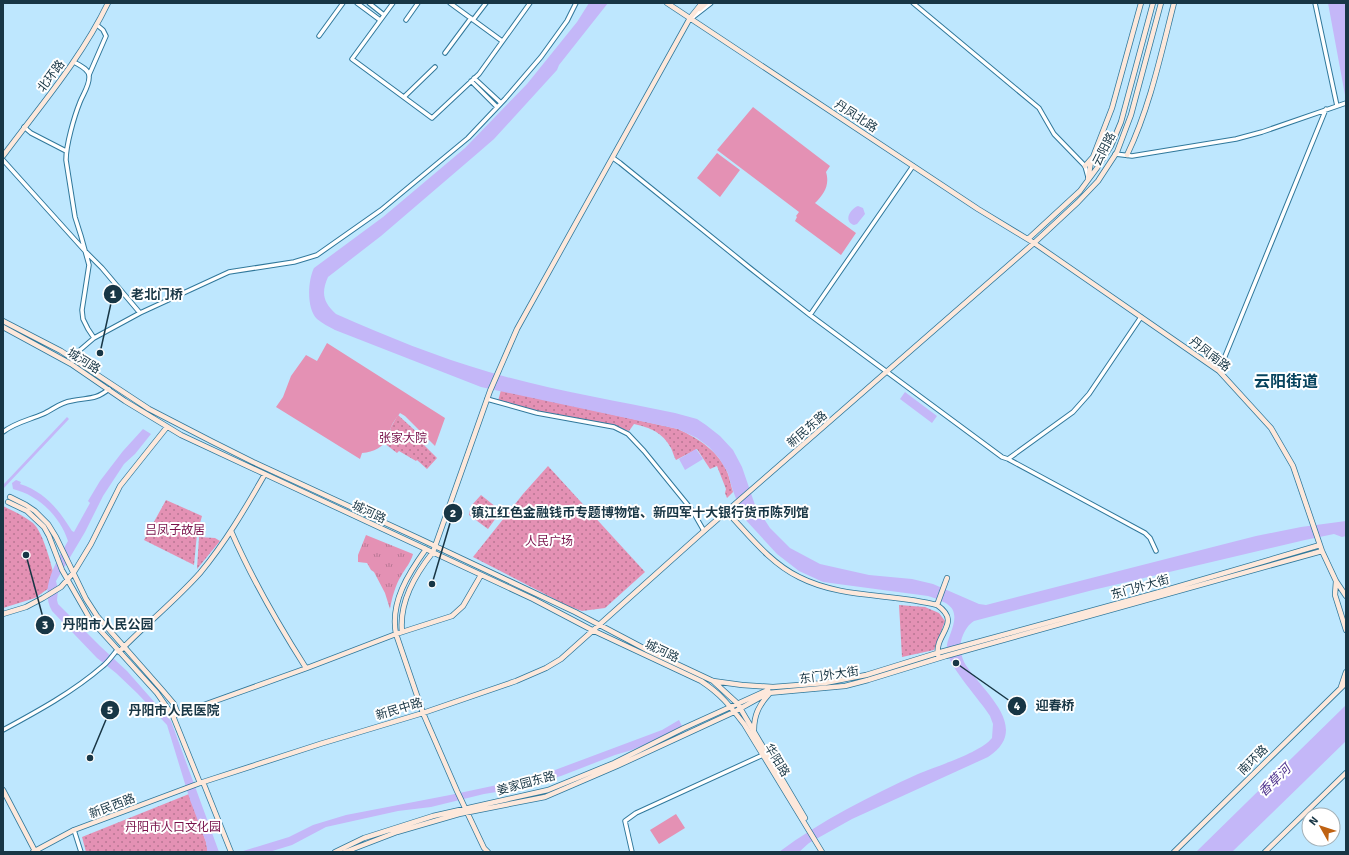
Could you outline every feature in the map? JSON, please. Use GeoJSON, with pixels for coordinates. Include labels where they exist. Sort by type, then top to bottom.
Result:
{"type":"FeatureCollection","features":[{"type":"Feature","properties":{"kind":"street","name":"北环路"},"geometry":{"type":"LineString","coordinates":[[3,156],[74,62],[97,25],[108,3]]}},
{"type":"Feature","properties":{"kind":"street"},"geometry":{"type":"LineString","coordinates":[[319,36],[343,3]]}},
{"type":"Feature","properties":{"kind":"street"},"geometry":{"type":"LineString","coordinates":[[357,3],[380,20]]}},
{"type":"Feature","properties":{"kind":"street"},"geometry":{"type":"LineString","coordinates":[[369,3],[384,15]]}},
{"type":"Feature","properties":{"kind":"street"},"geometry":{"type":"LineString","coordinates":[[393,3],[352,59],[432,118],[479,74],[530,3]]}},
{"type":"Feature","properties":{"kind":"street"},"geometry":{"type":"LineString","coordinates":[[406,20],[418,3]]}},
{"type":"Feature","properties":{"kind":"street"},"geometry":{"type":"LineString","coordinates":[[450,3],[502,41]]}},
{"type":"Feature","properties":{"kind":"street"},"geometry":{"type":"LineString","coordinates":[[445,53],[486,3]]}},
{"type":"Feature","properties":{"kind":"street"},"geometry":{"type":"LineString","coordinates":[[71,364],[80,350],[94,338],[140,313],[230,272],[294,262],[317,255],[381,210],[468,138],[501,103],[541,57],[567,20],[576,3]]}},
{"type":"Feature","properties":{"kind":"street","name":"丹凤北路"},"geometry":{"type":"LineString","coordinates":[[667,3],[978,209],[1034,243]]}},
{"type":"Feature","properties":{"kind":"street"},"geometry":{"type":"LineString","coordinates":[[402,632],[401,624],[410,587],[417,573],[433,552],[498,372],[518,330],[698,3]]}},
{"type":"Feature","properties":{"kind":"street"},"geometry":{"type":"LineString","coordinates":[[690,18],[702,3]]}},
{"type":"Feature","properties":{"kind":"street"},"geometry":{"type":"LineString","coordinates":[[690,18],[706,3]]}},
{"type":"Feature","properties":{"kind":"street"},"geometry":{"type":"LineString","coordinates":[[690,18],[711,3]]}},
{"type":"Feature","properties":{"kind":"street"},"geometry":{"type":"LineString","coordinates":[[913,3],[1039,108],[1054,134],[1085,166],[1088,180]]}},
{"type":"Feature","properties":{"kind":"street"},"geometry":{"type":"LineString","coordinates":[[1088,180],[1091,162],[1112,108],[1141,3]]}},
{"type":"Feature","properties":{"kind":"street","name":"云阳路"},"geometry":{"type":"LineString","coordinates":[[1028,239],[1080,191],[1097,168],[1114,139],[1121,122],[1153,3]]}},
{"type":"Feature","properties":{"kind":"street","name":"云阳路"},"geometry":{"type":"LineString","coordinates":[[1034,243],[1098,181],[1115,154],[1131,115],[1161,3]]}},
{"type":"Feature","properties":{"kind":"street"},"geometry":{"type":"LineString","coordinates":[[1127,155],[1139,131],[1174,3]]}},
{"type":"Feature","properties":{"kind":"street"},"geometry":{"type":"LineString","coordinates":[[1315,3],[1337,106]]}},
{"type":"Feature","properties":{"kind":"street"},"geometry":{"type":"LineString","coordinates":[[94,338],[83,319],[82,310],[89,265],[75,217],[66,151],[89,76],[106,36],[103,30],[97,25]]}},
{"type":"Feature","properties":{"kind":"street"},"geometry":{"type":"LineString","coordinates":[[74,62],[87,70],[89,76]]}},
{"type":"Feature","properties":{"kind":"street"},"geometry":{"type":"LineString","coordinates":[[404,98],[435,67]]}},
{"type":"Feature","properties":{"kind":"street"},"geometry":{"type":"LineString","coordinates":[[472,80],[501,103]]}},
{"type":"Feature","properties":{"kind":"street"},"geometry":{"type":"LineString","coordinates":[[472,80],[497,107]]}},
{"type":"Feature","properties":{"kind":"street"},"geometry":{"type":"LineString","coordinates":[[1115,154],[1132,156],[1236,139],[1262,132],[1346,103]]}},
{"type":"Feature","properties":{"kind":"street"},"geometry":{"type":"LineString","coordinates":[[1219,371],[1326,109]]}},
{"type":"Feature","properties":{"kind":"street"},"geometry":{"type":"LineString","coordinates":[[24,127],[31,133],[66,151]]}},
{"type":"Feature","properties":{"kind":"street"},"geometry":{"type":"LineString","coordinates":[[1085,166],[1095,154],[1114,139]]}},
{"type":"Feature","properties":{"kind":"street"},"geometry":{"type":"LineString","coordinates":[[613,158],[810,315],[912,392],[1002,457],[1145,534],[1150,538],[1156,551]]}},
{"type":"Feature","properties":{"kind":"street"},"geometry":{"type":"LineString","coordinates":[[3,160],[116,283],[140,313]]}},
{"type":"Feature","properties":{"kind":"street"},"geometry":{"type":"LineString","coordinates":[[810,315],[913,166]]}},
{"type":"Feature","properties":{"kind":"street","name":"丹凤南路"},"geometry":{"type":"LineString","coordinates":[[1034,243],[1219,371],[1271,428],[1293,466],[1322,551],[1336,581],[1346,596]]}},
{"type":"Feature","properties":{"kind":"street","name":"新民东路"},"geometry":{"type":"LineString","coordinates":[[592,630],[1034,243]]}},
{"type":"Feature","properties":{"kind":"street"},"geometry":{"type":"LineString","coordinates":[[1008,459],[1073,412],[1089,394],[1141,317]]}},
{"type":"Feature","properties":{"kind":"street","name":"城河路"},"geometry":{"type":"LineString","coordinates":[[3,321],[74,359],[149,409],[259,465],[435,546],[713,681],[737,703]]}},
{"type":"Feature","properties":{"kind":"street","name":"城河路"},"geometry":{"type":"LineString","coordinates":[[3,327],[71,364],[125,401],[181,435],[533,599],[592,630],[701,681],[715,690],[730,706]]}},
{"type":"Feature","properties":{"kind":"street"},"geometry":{"type":"LineString","coordinates":[[3,432],[9,428],[44,414],[65,402],[95,398],[109,389]]}},
{"type":"Feature","properties":{"kind":"street"},"geometry":{"type":"LineString","coordinates":[[488,399],[537,413],[623,430],[644,451],[692,510],[704,531]]}},
{"type":"Feature","properties":{"kind":"street"},"geometry":{"type":"LineString","coordinates":[[3,614],[26,607],[46,596],[61,587],[73,574],[120,486],[167,427]]}},
{"type":"Feature","properties":{"kind":"street"},"geometry":{"type":"LineString","coordinates":[[3,730],[41,710],[77,686],[104,665],[199,574],[231,531],[265,474]]}},
{"type":"Feature","properties":{"kind":"street"},"geometry":{"type":"LineString","coordinates":[[176,715],[90,619],[62,572],[49,536],[36,518],[9,500],[26,505],[41,516],[52,530],[73,574],[97,616],[174,704],[176,715],[200,783],[230,851]]}},
{"type":"Feature","properties":{"kind":"street"},"geometry":{"type":"LineString","coordinates":[[727,512],[768,555],[782,567],[798,577],[818,586],[844,592],[937,604],[944,610],[948,620],[938,646],[937,653],[939,658]]}},
{"type":"Feature","properties":{"kind":"street"},"geometry":{"type":"LineString","coordinates":[[231,531],[241,554],[265,599],[306,668]]}},
{"type":"Feature","properties":{"kind":"street","name":"东门外大街"},"geometry":{"type":"LineString","coordinates":[[762,687],[773,688],[843,680],[866,675],[943,651],[1320,545]]}},
{"type":"Feature","properties":{"kind":"street"},"geometry":{"type":"LineString","coordinates":[[426,549],[406,578],[397,601],[394,624],[396,634],[423,713],[462,803],[484,848],[488,852]]}},
{"type":"Feature","properties":{"kind":"street","name":"东门外大街"},"geometry":{"type":"LineString","coordinates":[[740,708],[768,693],[845,686],[946,656],[1322,551]]}},
{"type":"Feature","properties":{"kind":"street"},"geometry":{"type":"LineString","coordinates":[[176,715],[396,634],[452,616],[463,606],[481,575]]}},
{"type":"Feature","properties":{"kind":"street"},"geometry":{"type":"LineString","coordinates":[[937,604],[947,578]]}},
{"type":"Feature","properties":{"kind":"street"},"geometry":{"type":"LineString","coordinates":[[1336,581],[1335,595],[1346,630]]}},
{"type":"Feature","properties":{"kind":"street","name":"新民中路"},"geometry":{"type":"LineString","coordinates":[[200,783],[320,744],[423,713],[516,682],[561,659],[592,630]]}},
{"type":"Feature","properties":{"kind":"street"},"geometry":{"type":"LineString","coordinates":[[1341,688],[1346,672]]}},
{"type":"Feature","properties":{"kind":"street","name":"城河路"},"geometry":{"type":"LineString","coordinates":[[713,681],[762,687]]}},
{"type":"Feature","properties":{"kind":"street","name":"南环路"},"geometry":{"type":"LineString","coordinates":[[1174,852],[1346,683]]}},
{"type":"Feature","properties":{"kind":"street","name":"东门外大街"},"geometry":{"type":"LineString","coordinates":[[737,703],[773,688]]}},
{"type":"Feature","properties":{"kind":"street"},"geometry":{"type":"LineString","coordinates":[[754,732],[754,719],[758,708],[770,693]]}},
{"type":"Feature","properties":{"kind":"street","name":"姜家园东路"},"geometry":{"type":"LineString","coordinates":[[345,852],[396,832],[466,811],[548,790],[614,763],[737,703]]}},
{"type":"Feature","properties":{"kind":"street","name":"华阳路"},"geometry":{"type":"LineString","coordinates":[[737,703],[754,732],[765,755]]}},
{"type":"Feature","properties":{"kind":"street","name":"华阳路"},"geometry":{"type":"LineString","coordinates":[[730,706],[765,755],[819,844]]}},
{"type":"Feature","properties":{"kind":"street","name":"姜家园东路"},"geometry":{"type":"LineString","coordinates":[[334,852],[364,838],[433,816],[544,797],[617,766],[740,708]]}},
{"type":"Feature","properties":{"kind":"street"},"geometry":{"type":"LineString","coordinates":[[632,852],[625,821],[636,814],[765,755]]}},
{"type":"Feature","properties":{"kind":"street"},"geometry":{"type":"LineString","coordinates":[[1265,852],[1346,773]]}},
{"type":"Feature","properties":{"kind":"street","name":"新民西路"},"geometry":{"type":"LineString","coordinates":[[34,851],[74,830],[200,783]]}},
{"type":"Feature","properties":{"kind":"street"},"geometry":{"type":"LineString","coordinates":[[3,790],[34,851]]}},
{"type":"Feature","properties":{"kind":"street"},"geometry":{"type":"LineString","coordinates":[[74,830],[81,852]]}},
{"type":"Feature","properties":{"kind":"street"},"geometry":{"type":"LineString","coordinates":[[819,844],[822,852]]}},
{"type":"Feature","properties":{"kind":"street"},"geometry":{"type":"LineString","coordinates":[[819,844],[826,852]]}},
{"type":"Feature","properties":{"kind":"green space"},"geometry":{"type":"Polygon","coordinates":[[[753,107],[830,166],[826,172],[827,185],[815,203],[856,233],[841,255],[795,221],[799,212],[717,150],[753,107]]]}},
{"type":"Feature","properties":{"kind":"green space"},"geometry":{"type":"Polygon","coordinates":[[[717,153],[740,170],[720,197],[697,178],[717,153]]]}},
{"type":"Feature","properties":{"kind":"green space"},"geometry":{"type":"Polygon","coordinates":[[[327,343],[445,418],[435,446],[405,416],[400,413],[392,425],[387,441],[378,448],[362,453],[360,459],[276,407],[283,397],[291,376],[306,355],[317,361],[327,343]]]}},
{"type":"Feature","properties":{"kind":"green space"},"geometry":{"type":"Polygon","coordinates":[[[501,390],[678,429],[701,442],[714,452],[728,474],[733,492],[727,498],[725,493],[726,489],[717,466],[710,469],[697,449],[676,460],[671,448],[664,438],[660,434],[646,427],[634,424],[629,431],[614,426],[537,412],[498,401],[501,390]]]}},
{"type":"Feature","properties":{"kind":"green space","name":"张家大院"},"geometry":{"type":"Polygon","coordinates":[[[398,415],[421,436],[418,439],[437,458],[427,469],[417,460],[416,461],[399,451],[397,453],[384,443],[389,436],[391,427],[398,415]]]}},
{"type":"Feature","properties":{"kind":"green space","name":"人民广场"},"geometry":{"type":"Polygon","coordinates":[[[548,466],[645,572],[605,608],[582,611],[568,606],[473,557],[523,494],[548,466]]]}},
{"type":"Feature","properties":{"kind":"green space"},"geometry":{"type":"Polygon","coordinates":[[[481,495],[501,511],[488,529],[469,515],[471,506],[481,495]]]}},
{"type":"Feature","properties":{"kind":"green space","name":"吕凤子故居"},"geometry":{"type":"Polygon","coordinates":[[[166,500],[202,516],[197,534],[194,565],[144,540],[166,500]]]}},
{"type":"Feature","properties":{"kind":"green space"},"geometry":{"type":"Polygon","coordinates":[[[3,506],[26,518],[37,528],[41,534],[47,551],[56,583],[35,598],[3,608],[3,506]]]}},
{"type":"Feature","properties":{"kind":"green space"},"geometry":{"type":"Polygon","coordinates":[[[366,535],[413,554],[397,584],[390,609],[385,593],[374,572],[367,563],[358,562],[358,555],[366,535]]]}},
{"type":"Feature","properties":{"kind":"green space"},"geometry":{"type":"Polygon","coordinates":[[[199,537],[215,538],[220,541],[197,569],[199,537]]]}},
{"type":"Feature","properties":{"kind":"green space"},"geometry":{"type":"Polygon","coordinates":[[[899,605],[925,607],[939,613],[945,621],[934,650],[902,657],[899,605]]]}},
{"type":"Feature","properties":{"kind":"green space","name":"丹阳市人口文化园"},"geometry":{"type":"Polygon","coordinates":[[[189,794],[206,842],[207,852],[86,852],[82,837],[189,794]]]}},
{"type":"Feature","properties":{"kind":"green space"},"geometry":{"type":"Polygon","coordinates":[[[676,814],[685,828],[659,844],[650,830],[676,814]]]}},
{"type":"Feature","properties":{"kind":"water"},"geometry":{"type":"Polygon","coordinates":[[[589,3],[608,3],[559,65],[557,70],[494,139],[381,236],[328,277],[324,288],[324,297],[328,305],[336,314],[412,346],[489,372],[558,389],[675,413],[697,419],[720,436],[733,450],[742,467],[755,505],[770,528],[790,548],[820,564],[869,575],[912,579],[933,584],[979,604],[986,605],[1256,536],[1301,527],[1346,521],[1346,536],[1342,537],[1334,534],[1305,540],[1093,590],[974,621],[967,627],[962,638],[960,648],[964,662],[999,708],[1005,721],[1006,733],[1001,745],[988,757],[852,819],[809,843],[799,852],[779,852],[812,829],[847,809],[918,774],[968,754],[986,744],[992,738],[993,724],[990,716],[960,676],[947,652],[947,643],[954,619],[954,613],[949,605],[928,596],[823,582],[799,571],[777,554],[743,517],[728,473],[719,458],[709,447],[697,438],[678,429],[481,387],[335,330],[317,319],[311,308],[309,287],[314,268],[383,217],[465,148],[527,84],[577,22],[589,3]]]}},
{"type":"Feature","properties":{"kind":"water"},"geometry":{"type":"Polygon","coordinates":[[[1328,3],[1346,3],[1346,96],[1345,95],[1328,3]]]}},
{"type":"Feature","properties":{"kind":"water"},"geometry":{"type":"Polygon","coordinates":[[[858,206],[863,208],[865,214],[857,224],[854,225],[848,218],[850,212],[858,206]]]}},
{"type":"Feature","properties":{"kind":"water"},"geometry":{"type":"Polygon","coordinates":[[[905,392],[937,416],[932,423],[900,399],[905,392]]]}},
{"type":"Feature","properties":{"kind":"water"},"geometry":{"type":"Polygon","coordinates":[[[67,417],[69,419],[3,489],[3,485],[67,417]]]}},
{"type":"Feature","properties":{"kind":"water"},"geometry":{"type":"Polygon","coordinates":[[[143,429],[151,434],[135,454],[124,464],[103,496],[85,532],[56,581],[58,590],[57,600],[58,604],[127,671],[171,721],[219,852],[207,852],[206,842],[190,800],[167,725],[137,693],[116,673],[97,658],[52,611],[47,593],[48,584],[55,566],[68,541],[60,523],[47,508],[31,496],[13,489],[12,483],[16,480],[21,482],[20,484],[37,492],[56,509],[74,532],[90,503],[88,501],[100,481],[123,451],[143,429]]]}},
{"type":"Feature","properties":{"kind":"water"},"geometry":{"type":"Polygon","coordinates":[[[696,449],[703,459],[685,470],[679,459],[696,449]]]}},
{"type":"Feature","properties":{"kind":"water","name":"香草河"},"geometry":{"type":"Polygon","coordinates":[[[1346,705],[1346,741],[1232,852],[1196,852],[1346,705]]]}},
{"type":"Feature","properties":{"kind":"water"},"geometry":{"type":"Polygon","coordinates":[[[679,720],[682,726],[668,735],[561,776],[519,788],[519,786],[509,790],[484,794],[431,807],[398,811],[326,827],[292,845],[269,852],[240,852],[289,837],[313,825],[346,815],[516,781],[555,770],[662,730],[679,720]]]}},
{"type":"Feature","properties":{"kind":"place","name":"老北门桥"},"geometry":{"type":"Point","coordinates":[100,353]}},
{"type":"Feature","properties":{"kind":"place","name":"丹阳市人民公园"},"geometry":{"type":"Point","coordinates":[26,555]}},
{"type":"Feature","properties":{"kind":"place","name":"镇江红色金融钱币专题博物馆、新四军十大银行货币陈列馆"},"geometry":{"type":"Point","coordinates":[432,584]}},
{"type":"Feature","properties":{"kind":"place","name":"迎春桥"},"geometry":{"type":"Point","coordinates":[956,663]}},
{"type":"Feature","properties":{"kind":"place","name":"丹阳市人民医院"},"geometry":{"type":"Point","coordinates":[90,758]}},
{"type":"Feature","properties":{"kind":"district","name":"云阳街道"},"geometry":{"type":"Point","coordinates":[1286,381]}}]}
